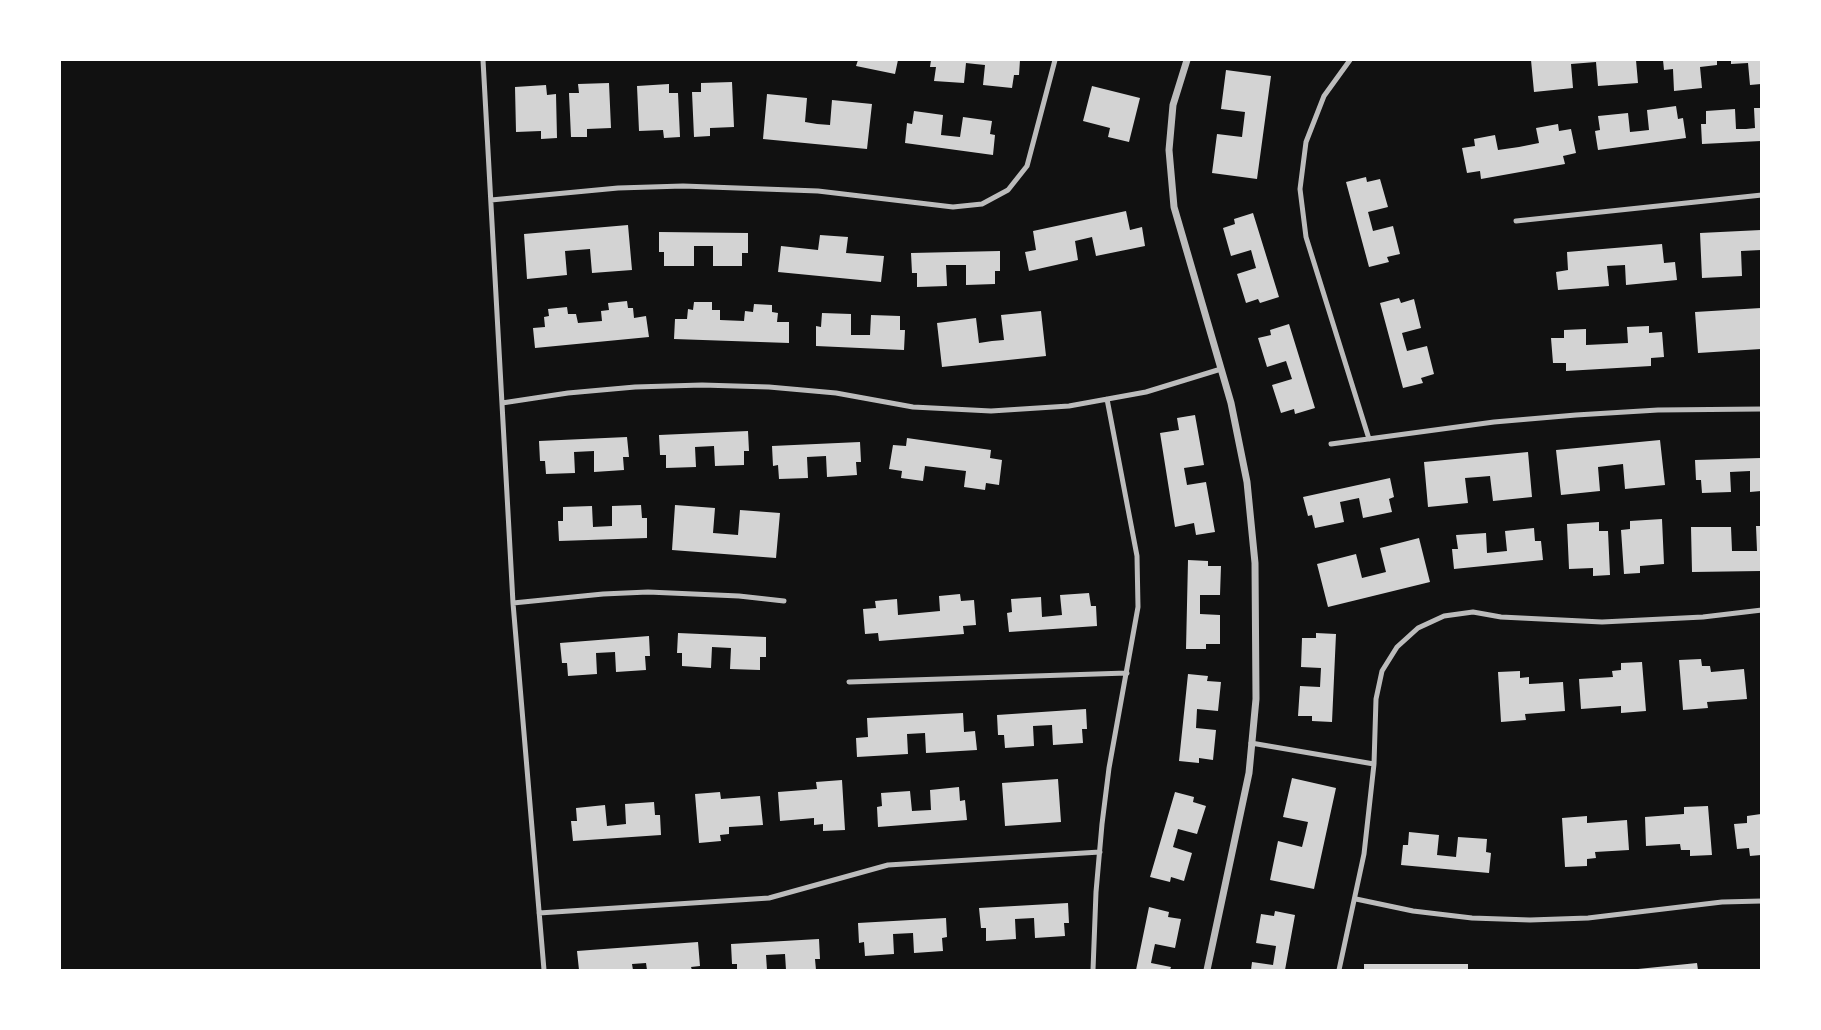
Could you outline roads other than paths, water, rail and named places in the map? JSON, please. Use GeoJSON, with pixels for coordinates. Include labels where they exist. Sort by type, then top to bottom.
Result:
{"type":"FeatureCollection","features":[{"type":"Feature","properties":{"kind":"street"},"geometry":{"type":"LineString","coordinates":[[1187,60],[1173,105],[1169,150],[1174,207],[1231,403],[1247,482],[1255,563],[1256,699],[1249,773],[1207,971]]}},
{"type":"Feature","properties":{"kind":"lane"},"geometry":{"type":"LineString","coordinates":[[483,60],[513,603],[544,971]]}},
{"type":"Feature","properties":{"kind":"lane"},"geometry":{"type":"LineString","coordinates":[[491,201],[580,191],[682,186],[818,191],[953,207],[982,204],[1008,190],[1027,166],[1055,60]]}},
{"type":"Feature","properties":{"kind":"lane"},"geometry":{"type":"LineString","coordinates":[[1350,60],[1324,96],[1306,142],[1300,189],[1306,237],[1369,439]]}},
{"type":"Feature","properties":{"kind":"lane"},"geometry":{"type":"LineString","coordinates":[[1516,221],[1762,195]]}},
{"type":"Feature","properties":{"kind":"lane"},"geometry":{"type":"LineString","coordinates":[[502,403],[582,392],[702,385],[836,393],[913,407],[991,411],[1069,406],[1146,391],[1221,369]]}},
{"type":"Feature","properties":{"kind":"lane"},"geometry":{"type":"LineString","coordinates":[[1094,971],[1100,852],[1109,768],[1138,607],[1136,556],[1107,399]]}},
{"type":"Feature","properties":{"kind":"lane"},"geometry":{"type":"LineString","coordinates":[[1331,444],[1494,422],[1576,415],[1658,410],[1762,409]]}},
{"type":"Feature","properties":{"kind":"lane"},"geometry":{"type":"LineString","coordinates":[[513,603],[592,594],[648,592],[716,594],[784,601]]}},
{"type":"Feature","properties":{"kind":"lane"},"geometry":{"type":"LineString","coordinates":[[1339,971],[1364,854],[1374,764],[1376,699],[1382,671],[1397,647],[1418,628],[1444,616],[1473,612],[1501,617],[1602,622],[1703,617],[1762,610]]}},
{"type":"Feature","properties":{"kind":"lane"},"geometry":{"type":"LineString","coordinates":[[849,681],[1127,673]]}},
{"type":"Feature","properties":{"kind":"lane"},"geometry":{"type":"LineString","coordinates":[[1251,744],[1374,764]]}},
{"type":"Feature","properties":{"kind":"lane"},"geometry":{"type":"LineString","coordinates":[[539,913],[769,898],[888,865],[1100,852]]}},
{"type":"Feature","properties":{"kind":"lane"},"geometry":{"type":"LineString","coordinates":[[1356,899],[1413,911],[1472,918],[1530,920],[1588,918],[1722,902],[1762,901]]}}]}
